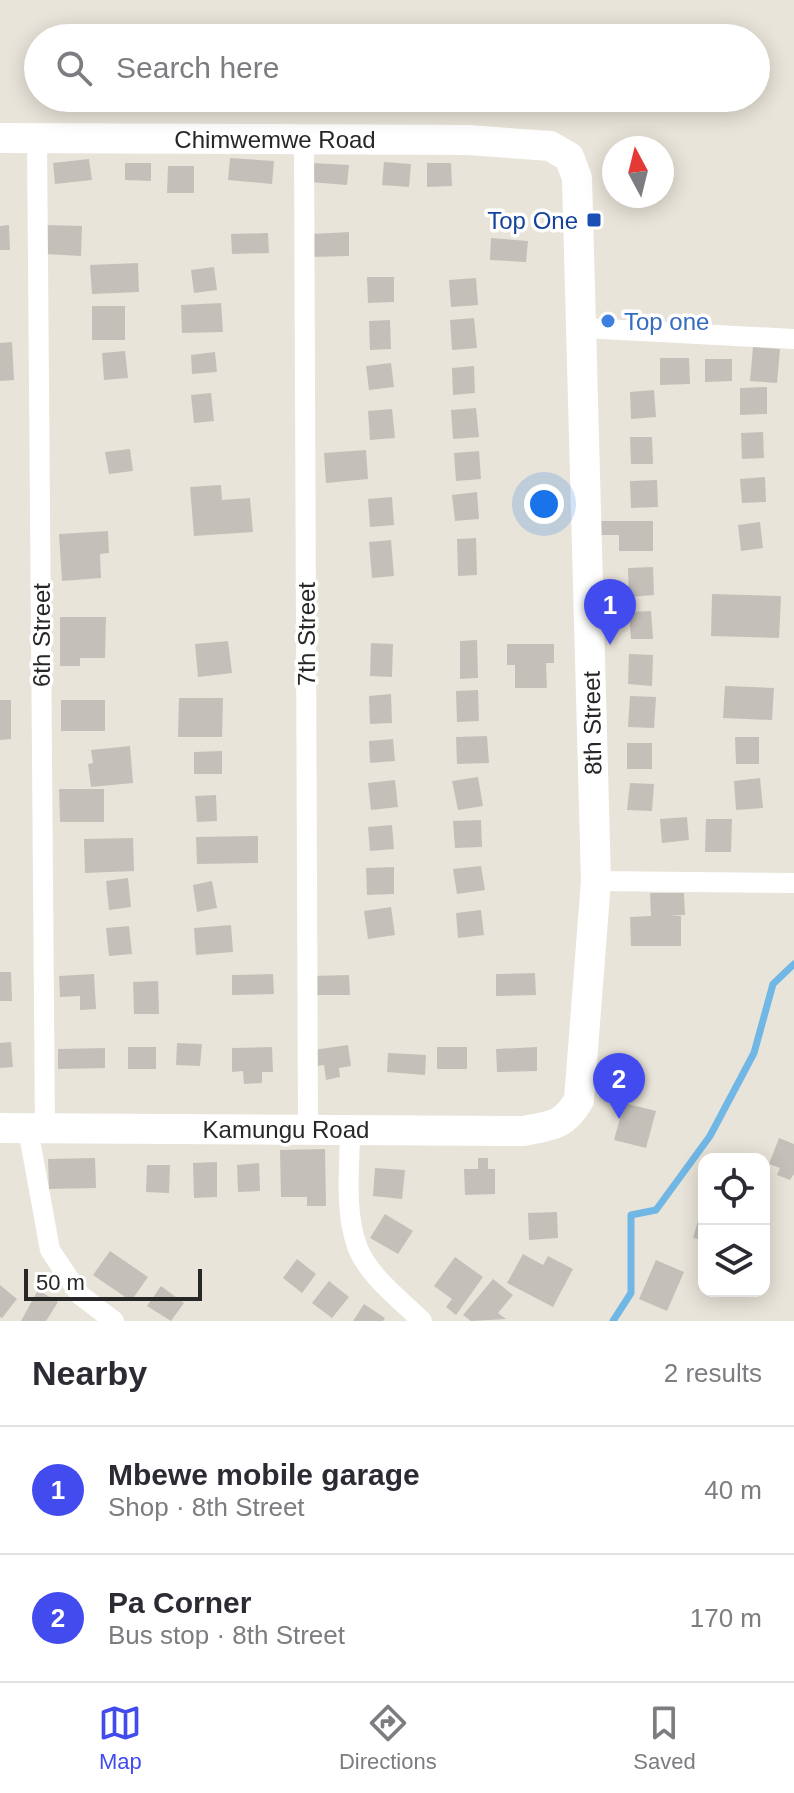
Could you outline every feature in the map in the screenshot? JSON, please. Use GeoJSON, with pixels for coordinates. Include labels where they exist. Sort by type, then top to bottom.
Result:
{"type":"FeatureCollection","features":[{"type":"Feature","properties":{"kind":"street","name":"Chimwemwe Road"},"geometry":{"type":"LineString","coordinates":[[0,138],[468,140],[550,146]]}},
{"type":"Feature","properties":{"kind":"street","name":"6th Street"},"geometry":{"type":"LineString","coordinates":[[37,139],[24,1129],[50,1250],[80,1295],[114,1321]]}},
{"type":"Feature","properties":{"kind":"street","name":"7th Street"},"geometry":{"type":"LineString","coordinates":[[304,139],[308,1128]]}},
{"type":"Feature","properties":{"kind":"street","name":"8th Street"},"geometry":{"type":"LineString","coordinates":[[550,146],[569,157],[577,178],[596,881],[579,1100],[569,1117]]}},
{"type":"Feature","properties":{"kind":"street"},"geometry":{"type":"LineString","coordinates":[[583,328],[794,339]]}},
{"type":"Feature","properties":{"kind":"street"},"geometry":{"type":"LineString","coordinates":[[596,881],[794,883]]}},
{"type":"Feature","properties":{"kind":"street","name":"Kamungu Road"},"geometry":{"type":"LineString","coordinates":[[24,1129],[523,1131],[551,1126],[569,1117]]}},
{"type":"Feature","properties":{"kind":"street"},"geometry":{"type":"LineString","coordinates":[[350,1128],[350,1219],[358,1248],[379,1278],[422,1321]]}},
{"type":"Feature","properties":{"kind":"building"},"geometry":{"type":"Polygon","coordinates":[[[230,158],[274,161],[272,184],[228,180],[230,158]]]}},
{"type":"Feature","properties":{"kind":"building"},"geometry":{"type":"Polygon","coordinates":[[[89,159],[92,180],[55,184],[53,163],[89,159]]]}},
{"type":"Feature","properties":{"kind":"building"},"geometry":{"type":"Polygon","coordinates":[[[384,162],[411,164],[409,187],[382,185],[384,162]]]}},
{"type":"Feature","properties":{"kind":"building"},"geometry":{"type":"Polygon","coordinates":[[[125,163],[151,163],[151,181],[125,180],[125,163]]]}},
{"type":"Feature","properties":{"kind":"building"},"geometry":{"type":"Polygon","coordinates":[[[312,163],[349,165],[347,185],[310,182],[312,163]]]}},
{"type":"Feature","properties":{"kind":"building"},"geometry":{"type":"Polygon","coordinates":[[[427,163],[451,163],[452,186],[427,187],[427,163]]]}},
{"type":"Feature","properties":{"kind":"building"},"geometry":{"type":"Polygon","coordinates":[[[168,166],[194,166],[194,193],[167,193],[168,166]]]}},
{"type":"Feature","properties":{"kind":"building"},"geometry":{"type":"Polygon","coordinates":[[[9,225],[10,250],[0,250],[0,226],[9,225]]]}},
{"type":"Feature","properties":{"kind":"building"},"geometry":{"type":"Polygon","coordinates":[[[46,225],[82,226],[81,256],[45,254],[46,225]]]}},
{"type":"Feature","properties":{"kind":"building"},"geometry":{"type":"Polygon","coordinates":[[[349,232],[349,256],[312,257],[312,234],[349,232]]]}},
{"type":"Feature","properties":{"kind":"building"},"geometry":{"type":"Polygon","coordinates":[[[268,233],[269,253],[232,254],[231,234],[268,233]]]}},
{"type":"Feature","properties":{"kind":"building"},"geometry":{"type":"Polygon","coordinates":[[[491,238],[528,241],[526,262],[490,260],[491,238]]]}},
{"type":"Feature","properties":{"kind":"building"},"geometry":{"type":"Polygon","coordinates":[[[138,263],[139,292],[92,294],[90,265],[138,263]]]}},
{"type":"Feature","properties":{"kind":"building"},"geometry":{"type":"Polygon","coordinates":[[[214,267],[217,290],[194,293],[191,270],[214,267]]]}},
{"type":"Feature","properties":{"kind":"building"},"geometry":{"type":"Polygon","coordinates":[[[367,277],[394,277],[394,302],[368,303],[367,277]]]}},
{"type":"Feature","properties":{"kind":"building"},"geometry":{"type":"Polygon","coordinates":[[[476,278],[478,305],[451,307],[449,280],[476,278]]]}},
{"type":"Feature","properties":{"kind":"building"},"geometry":{"type":"Polygon","coordinates":[[[221,303],[223,332],[182,333],[181,305],[221,303]]]}},
{"type":"Feature","properties":{"kind":"building"},"geometry":{"type":"Polygon","coordinates":[[[92,306],[125,306],[125,340],[92,340],[92,306]]]}},
{"type":"Feature","properties":{"kind":"building"},"geometry":{"type":"Polygon","coordinates":[[[474,318],[477,348],[452,350],[450,320],[474,318]]]}},
{"type":"Feature","properties":{"kind":"building"},"geometry":{"type":"Polygon","coordinates":[[[390,320],[391,349],[370,350],[369,321],[390,320]]]}},
{"type":"Feature","properties":{"kind":"building"},"geometry":{"type":"Polygon","coordinates":[[[12,342],[14,380],[0,381],[0,343],[12,342]]]}},
{"type":"Feature","properties":{"kind":"building"},"geometry":{"type":"Polygon","coordinates":[[[753,347],[780,349],[777,383],[750,381],[753,347]]]}},
{"type":"Feature","properties":{"kind":"building"},"geometry":{"type":"Polygon","coordinates":[[[125,351],[128,378],[104,380],[102,353],[125,351]]]}},
{"type":"Feature","properties":{"kind":"building"},"geometry":{"type":"Polygon","coordinates":[[[215,352],[217,372],[192,374],[191,355],[215,352]]]}},
{"type":"Feature","properties":{"kind":"building"},"geometry":{"type":"Polygon","coordinates":[[[660,358],[689,358],[690,384],[660,385],[660,358]]]}},
{"type":"Feature","properties":{"kind":"building"},"geometry":{"type":"Polygon","coordinates":[[[705,359],[732,359],[732,381],[705,382],[705,359]]]}},
{"type":"Feature","properties":{"kind":"building"},"geometry":{"type":"Polygon","coordinates":[[[391,363],[394,387],[369,390],[366,366],[391,363]]]}},
{"type":"Feature","properties":{"kind":"building"},"geometry":{"type":"Polygon","coordinates":[[[474,366],[475,393],[453,395],[452,368],[474,366]]]}},
{"type":"Feature","properties":{"kind":"building"},"geometry":{"type":"Polygon","coordinates":[[[767,387],[767,414],[740,415],[740,388],[767,387]]]}},
{"type":"Feature","properties":{"kind":"building"},"geometry":{"type":"Polygon","coordinates":[[[654,390],[656,417],[631,419],[630,392],[654,390]]]}},
{"type":"Feature","properties":{"kind":"building"},"geometry":{"type":"Polygon","coordinates":[[[211,393],[214,421],[194,423],[191,395],[211,393]]]}},
{"type":"Feature","properties":{"kind":"building"},"geometry":{"type":"Polygon","coordinates":[[[476,408],[479,437],[453,439],[451,410],[476,408]]]}},
{"type":"Feature","properties":{"kind":"building"},"geometry":{"type":"Polygon","coordinates":[[[392,409],[395,438],[370,440],[368,411],[392,409]]]}},
{"type":"Feature","properties":{"kind":"building"},"geometry":{"type":"Polygon","coordinates":[[[763,432],[764,458],[742,459],[741,433],[763,432]]]}},
{"type":"Feature","properties":{"kind":"building"},"geometry":{"type":"Polygon","coordinates":[[[630,437],[652,437],[653,464],[631,464],[630,437]]]}},
{"type":"Feature","properties":{"kind":"building"},"geometry":{"type":"Polygon","coordinates":[[[130,449],[133,471],[109,474],[105,452],[130,449]]]}},
{"type":"Feature","properties":{"kind":"building"},"geometry":{"type":"Polygon","coordinates":[[[366,450],[368,479],[326,483],[324,453],[366,450]]]}},
{"type":"Feature","properties":{"kind":"building"},"geometry":{"type":"Polygon","coordinates":[[[479,451],[481,479],[456,481],[454,453],[479,451]]]}},
{"type":"Feature","properties":{"kind":"building"},"geometry":{"type":"Polygon","coordinates":[[[765,477],[766,502],[742,503],[740,479],[765,477]]]}},
{"type":"Feature","properties":{"kind":"building"},"geometry":{"type":"Polygon","coordinates":[[[657,480],[658,507],[631,508],[630,481],[657,480]]]}},
{"type":"Feature","properties":{"kind":"building"},"geometry":{"type":"Polygon","coordinates":[[[221,485],[222,500],[250,498],[253,532],[194,536],[190,487],[221,485]]]}},
{"type":"Feature","properties":{"kind":"building"},"geometry":{"type":"Polygon","coordinates":[[[477,492],[479,519],[455,521],[452,495],[477,492]]]}},
{"type":"Feature","properties":{"kind":"building"},"geometry":{"type":"Polygon","coordinates":[[[392,497],[394,525],[370,527],[368,499],[392,497]]]}},
{"type":"Feature","properties":{"kind":"building"},"geometry":{"type":"Polygon","coordinates":[[[600,521],[653,521],[653,551],[619,551],[619,535],[600,535],[600,521]]]}},
{"type":"Feature","properties":{"kind":"building"},"geometry":{"type":"Polygon","coordinates":[[[760,522],[763,548],[741,551],[738,525],[760,522]]]}},
{"type":"Feature","properties":{"kind":"building"},"geometry":{"type":"Polygon","coordinates":[[[108,531],[109,553],[100,554],[101,578],[62,581],[59,534],[108,531]]]}},
{"type":"Feature","properties":{"kind":"building"},"geometry":{"type":"Polygon","coordinates":[[[476,538],[477,575],[458,576],[457,539],[476,538]]]}},
{"type":"Feature","properties":{"kind":"building"},"geometry":{"type":"Polygon","coordinates":[[[391,540],[394,576],[372,578],[369,542],[391,540]]]}},
{"type":"Feature","properties":{"kind":"building"},"geometry":{"type":"Polygon","coordinates":[[[653,567],[654,595],[629,597],[628,568],[653,567]]]}},
{"type":"Feature","properties":{"kind":"building"},"geometry":{"type":"Polygon","coordinates":[[[712,594],[781,596],[779,638],[711,636],[712,594]]]}},
{"type":"Feature","properties":{"kind":"building"},"geometry":{"type":"Polygon","coordinates":[[[651,611],[653,639],[631,639],[629,612],[651,611]]]}},
{"type":"Feature","properties":{"kind":"building"},"geometry":{"type":"Polygon","coordinates":[[[60,617],[106,617],[105,658],[80,658],[80,666],[60,666],[60,617]]]}},
{"type":"Feature","properties":{"kind":"building"},"geometry":{"type":"Polygon","coordinates":[[[477,640],[478,678],[460,679],[460,641],[477,640]]]}},
{"type":"Feature","properties":{"kind":"building"},"geometry":{"type":"Polygon","coordinates":[[[228,641],[232,673],[198,677],[195,644],[228,641]]]}},
{"type":"Feature","properties":{"kind":"building"},"geometry":{"type":"Polygon","coordinates":[[[371,643],[393,644],[392,677],[370,676],[371,643]]]}},
{"type":"Feature","properties":{"kind":"building"},"geometry":{"type":"Polygon","coordinates":[[[507,644],[554,644],[554,663],[546,663],[547,688],[515,688],[515,665],[507,665],[507,644]]]}},
{"type":"Feature","properties":{"kind":"building"},"geometry":{"type":"Polygon","coordinates":[[[629,654],[653,655],[652,686],[628,684],[629,654]]]}},
{"type":"Feature","properties":{"kind":"building"},"geometry":{"type":"Polygon","coordinates":[[[725,686],[774,688],[772,720],[723,718],[725,686]]]}},
{"type":"Feature","properties":{"kind":"building"},"geometry":{"type":"Polygon","coordinates":[[[478,690],[479,721],[457,722],[456,691],[478,690]]]}},
{"type":"Feature","properties":{"kind":"building"},"geometry":{"type":"Polygon","coordinates":[[[391,694],[392,723],[370,724],[369,696],[391,694]]]}},
{"type":"Feature","properties":{"kind":"building"},"geometry":{"type":"Polygon","coordinates":[[[630,696],[656,697],[654,728],[628,727],[630,696]]]}},
{"type":"Feature","properties":{"kind":"building"},"geometry":{"type":"Polygon","coordinates":[[[179,698],[223,698],[222,737],[178,737],[179,698]]]}},
{"type":"Feature","properties":{"kind":"building"},"geometry":{"type":"Polygon","coordinates":[[[0,700],[11,700],[11,739],[0,740],[0,700]]]}},
{"type":"Feature","properties":{"kind":"building"},"geometry":{"type":"Polygon","coordinates":[[[61,700],[105,700],[105,731],[61,731],[61,700]]]}},
{"type":"Feature","properties":{"kind":"building"},"geometry":{"type":"Polygon","coordinates":[[[487,736],[489,763],[457,764],[456,737],[487,736]]]}},
{"type":"Feature","properties":{"kind":"building"},"geometry":{"type":"Polygon","coordinates":[[[735,737],[759,737],[759,764],[736,764],[735,737]]]}},
{"type":"Feature","properties":{"kind":"building"},"geometry":{"type":"Polygon","coordinates":[[[393,739],[395,761],[370,763],[369,741],[393,739]]]}},
{"type":"Feature","properties":{"kind":"building"},"geometry":{"type":"Polygon","coordinates":[[[627,743],[652,743],[652,769],[627,769],[627,743]]]}},
{"type":"Feature","properties":{"kind":"building"},"geometry":{"type":"Polygon","coordinates":[[[130,746],[133,783],[91,787],[88,764],[93,763],[91,750],[130,746]]]}},
{"type":"Feature","properties":{"kind":"building"},"geometry":{"type":"Polygon","coordinates":[[[222,751],[222,774],[194,774],[194,752],[222,751]]]}},
{"type":"Feature","properties":{"kind":"building"},"geometry":{"type":"Polygon","coordinates":[[[478,777],[483,806],[458,810],[452,781],[478,777]]]}},
{"type":"Feature","properties":{"kind":"building"},"geometry":{"type":"Polygon","coordinates":[[[760,778],[763,808],[736,810],[734,781],[760,778]]]}},
{"type":"Feature","properties":{"kind":"building"},"geometry":{"type":"Polygon","coordinates":[[[395,780],[398,807],[371,810],[368,783],[395,780]]]}},
{"type":"Feature","properties":{"kind":"building"},"geometry":{"type":"Polygon","coordinates":[[[630,783],[654,784],[652,811],[627,810],[630,783]]]}},
{"type":"Feature","properties":{"kind":"building"},"geometry":{"type":"Polygon","coordinates":[[[59,789],[104,789],[104,822],[60,822],[59,789]]]}},
{"type":"Feature","properties":{"kind":"building"},"geometry":{"type":"Polygon","coordinates":[[[216,795],[217,821],[197,822],[195,796],[216,795]]]}},
{"type":"Feature","properties":{"kind":"building"},"geometry":{"type":"Polygon","coordinates":[[[687,817],[689,840],[662,843],[660,819],[687,817]]]}},
{"type":"Feature","properties":{"kind":"building"},"geometry":{"type":"Polygon","coordinates":[[[706,819],[732,819],[731,852],[705,852],[706,819]]]}},
{"type":"Feature","properties":{"kind":"building"},"geometry":{"type":"Polygon","coordinates":[[[481,820],[482,847],[455,848],[453,821],[481,820]]]}},
{"type":"Feature","properties":{"kind":"building"},"geometry":{"type":"Polygon","coordinates":[[[392,825],[394,849],[370,851],[368,827],[392,825]]]}},
{"type":"Feature","properties":{"kind":"building"},"geometry":{"type":"Polygon","coordinates":[[[258,836],[258,863],[197,864],[196,837],[258,836]]]}},
{"type":"Feature","properties":{"kind":"building"},"geometry":{"type":"Polygon","coordinates":[[[133,838],[134,871],[85,873],[84,839],[133,838]]]}},
{"type":"Feature","properties":{"kind":"building"},"geometry":{"type":"Polygon","coordinates":[[[481,866],[485,890],[457,894],[453,869],[481,866]]]}},
{"type":"Feature","properties":{"kind":"building"},"geometry":{"type":"Polygon","coordinates":[[[394,867],[394,894],[367,895],[366,868],[394,867]]]}},
{"type":"Feature","properties":{"kind":"building"},"geometry":{"type":"Polygon","coordinates":[[[128,878],[131,907],[109,910],[106,881],[128,878]]]}},
{"type":"Feature","properties":{"kind":"building"},"geometry":{"type":"Polygon","coordinates":[[[212,881],[217,908],[197,912],[193,885],[212,881]]]}},
{"type":"Feature","properties":{"kind":"building"},"geometry":{"type":"Polygon","coordinates":[[[650,893],[684,893],[685,915],[670,915],[681,916],[681,946],[631,946],[630,917],[651,916],[650,893]]]}},
{"type":"Feature","properties":{"kind":"building"},"geometry":{"type":"Polygon","coordinates":[[[391,907],[395,935],[368,939],[364,911],[391,907]]]}},
{"type":"Feature","properties":{"kind":"building"},"geometry":{"type":"Polygon","coordinates":[[[481,910],[484,935],[458,938],[456,913],[481,910]]]}},
{"type":"Feature","properties":{"kind":"building"},"geometry":{"type":"Polygon","coordinates":[[[231,925],[233,952],[196,955],[194,928],[231,925]]]}},
{"type":"Feature","properties":{"kind":"building"},"geometry":{"type":"Polygon","coordinates":[[[129,926],[132,954],[109,956],[106,928],[129,926]]]}},
{"type":"Feature","properties":{"kind":"building"},"geometry":{"type":"Polygon","coordinates":[[[0,972],[11,972],[12,1001],[0,1001],[0,972]]]}},
{"type":"Feature","properties":{"kind":"building"},"geometry":{"type":"Polygon","coordinates":[[[535,973],[536,995],[496,996],[496,974],[535,973]]]}},
{"type":"Feature","properties":{"kind":"building"},"geometry":{"type":"Polygon","coordinates":[[[94,974],[96,1009],[80,1010],[80,996],[60,997],[59,976],[94,974]]]}},
{"type":"Feature","properties":{"kind":"building"},"geometry":{"type":"Polygon","coordinates":[[[273,974],[274,994],[232,995],[232,975],[273,974]]]}},
{"type":"Feature","properties":{"kind":"building"},"geometry":{"type":"Polygon","coordinates":[[[349,975],[350,995],[310,995],[310,976],[349,975]]]}},
{"type":"Feature","properties":{"kind":"building"},"geometry":{"type":"Polygon","coordinates":[[[158,981],[159,1014],[134,1014],[133,982],[158,981]]]}},
{"type":"Feature","properties":{"kind":"building"},"geometry":{"type":"Polygon","coordinates":[[[11,1042],[13,1067],[0,1068],[0,1043],[11,1042]]]}},
{"type":"Feature","properties":{"kind":"building"},"geometry":{"type":"Polygon","coordinates":[[[177,1043],[202,1044],[200,1066],[176,1065],[177,1043]]]}},
{"type":"Feature","properties":{"kind":"building"},"geometry":{"type":"Polygon","coordinates":[[[348,1045],[351,1066],[339,1068],[340,1077],[326,1080],[324,1065],[315,1066],[313,1050],[348,1045]]]}},
{"type":"Feature","properties":{"kind":"building"},"geometry":{"type":"Polygon","coordinates":[[[128,1047],[156,1047],[156,1069],[128,1069],[128,1047]]]}},
{"type":"Feature","properties":{"kind":"building"},"geometry":{"type":"Polygon","coordinates":[[[272,1047],[273,1072],[262,1072],[262,1083],[244,1084],[243,1071],[232,1072],[232,1048],[272,1047]]]}},
{"type":"Feature","properties":{"kind":"building"},"geometry":{"type":"Polygon","coordinates":[[[437,1047],[467,1047],[467,1069],[437,1069],[437,1047]]]}},
{"type":"Feature","properties":{"kind":"building"},"geometry":{"type":"Polygon","coordinates":[[[537,1047],[537,1071],[497,1072],[496,1049],[537,1047]]]}},
{"type":"Feature","properties":{"kind":"building"},"geometry":{"type":"Polygon","coordinates":[[[105,1048],[105,1068],[58,1069],[58,1049],[105,1048]]]}},
{"type":"Feature","properties":{"kind":"building"},"geometry":{"type":"Polygon","coordinates":[[[388,1053],[426,1055],[425,1075],[387,1072],[388,1053]]]}},
{"type":"Feature","properties":{"kind":"building"},"geometry":{"type":"Polygon","coordinates":[[[624,1103],[656,1111],[646,1148],[614,1140],[624,1103]]]}},
{"type":"Feature","properties":{"kind":"building"},"geometry":{"type":"Polygon","coordinates":[[[779,1138],[794,1144],[794,1174],[790,1180],[777,1175],[780,1168],[770,1164],[779,1138]]]}},
{"type":"Feature","properties":{"kind":"building"},"geometry":{"type":"Polygon","coordinates":[[[325,1149],[326,1206],[307,1206],[307,1197],[281,1197],[280,1150],[325,1149]]]}},
{"type":"Feature","properties":{"kind":"building"},"geometry":{"type":"Polygon","coordinates":[[[95,1158],[96,1188],[49,1189],[48,1159],[95,1158]]]}},
{"type":"Feature","properties":{"kind":"building"},"geometry":{"type":"Polygon","coordinates":[[[478,1158],[488,1158],[488,1169],[495,1169],[495,1194],[465,1195],[464,1169],[478,1169],[478,1158]]]}},
{"type":"Feature","properties":{"kind":"building"},"geometry":{"type":"Polygon","coordinates":[[[217,1162],[217,1197],[194,1198],[193,1163],[217,1162]]]}},
{"type":"Feature","properties":{"kind":"building"},"geometry":{"type":"Polygon","coordinates":[[[259,1163],[260,1191],[238,1192],[237,1165],[259,1163]]]}},
{"type":"Feature","properties":{"kind":"building"},"geometry":{"type":"Polygon","coordinates":[[[147,1165],[170,1165],[169,1193],[146,1192],[147,1165]]]}},
{"type":"Feature","properties":{"kind":"building"},"geometry":{"type":"Polygon","coordinates":[[[375,1168],[405,1170],[402,1199],[373,1196],[375,1168]]]}},
{"type":"Feature","properties":{"kind":"building"},"geometry":{"type":"Polygon","coordinates":[[[557,1212],[558,1238],[529,1240],[528,1213],[557,1212]]]}},
{"type":"Feature","properties":{"kind":"building"},"geometry":{"type":"Polygon","coordinates":[[[385,1214],[413,1231],[398,1254],[370,1238],[385,1214]]]}},
{"type":"Feature","properties":{"kind":"building"},"geometry":{"type":"Polygon","coordinates":[[[698,1221],[698,1239],[693,1238],[698,1221]]]}},
{"type":"Feature","properties":{"kind":"building"},"geometry":{"type":"Polygon","coordinates":[[[110,1251],[148,1277],[131,1301],[93,1275],[110,1251]]]}},
{"type":"Feature","properties":{"kind":"building"},"geometry":{"type":"Polygon","coordinates":[[[523,1254],[543,1265],[548,1256],[573,1269],[553,1307],[507,1283],[523,1254]]]}},
{"type":"Feature","properties":{"kind":"building"},"geometry":{"type":"Polygon","coordinates":[[[455,1257],[483,1277],[456,1315],[446,1307],[452,1299],[434,1286],[455,1257]]]}},
{"type":"Feature","properties":{"kind":"building"},"geometry":{"type":"Polygon","coordinates":[[[297,1259],[316,1274],[302,1293],[283,1278],[297,1259]]]}},
{"type":"Feature","properties":{"kind":"building"},"geometry":{"type":"Polygon","coordinates":[[[656,1260],[684,1272],[667,1311],[639,1299],[656,1260]]]}},
{"type":"Feature","properties":{"kind":"building"},"geometry":{"type":"Polygon","coordinates":[[[493,1279],[513,1295],[498,1313],[506,1319],[471,1321],[463,1315],[493,1279]]]}},
{"type":"Feature","properties":{"kind":"building"},"geometry":{"type":"Polygon","coordinates":[[[329,1281],[349,1297],[332,1318],[312,1303],[329,1281]]]}},
{"type":"Feature","properties":{"kind":"building"},"geometry":{"type":"Polygon","coordinates":[[[0,1285],[17,1299],[2,1318],[0,1317],[0,1285]]]}},
{"type":"Feature","properties":{"kind":"building"},"geometry":{"type":"Polygon","coordinates":[[[161,1286],[184,1303],[171,1321],[147,1306],[161,1286]]]}},
{"type":"Feature","properties":{"kind":"building"},"geometry":{"type":"Polygon","coordinates":[[[38,1290],[58,1302],[46,1321],[21,1321],[38,1290]]]}},
{"type":"Feature","properties":{"kind":"building"},"geometry":{"type":"Polygon","coordinates":[[[364,1304],[385,1318],[383,1321],[353,1321],[364,1304]]]}},
{"type":"Feature","properties":{"kind":"waterway"},"geometry":{"type":"LineString","coordinates":[[613,1321],[631,1293],[631,1215],[656,1210],[710,1136],[754,1053],[773,984],[794,964]]}},
{"type":"Feature","properties":{"kind":"place","name":"Top One"},"geometry":{"type":"Point","coordinates":[594,220]}},
{"type":"Feature","properties":{"kind":"place","name":"Top one"},"geometry":{"type":"Point","coordinates":[608,321]}},
{"type":"Feature","properties":{"kind":"place","name":"Mbewe mobile garage"},"geometry":{"type":"Point","coordinates":[610,645]}},
{"type":"Feature","properties":{"kind":"place","name":"Pa Corner"},"geometry":{"type":"Point","coordinates":[619,1119]}}]}
